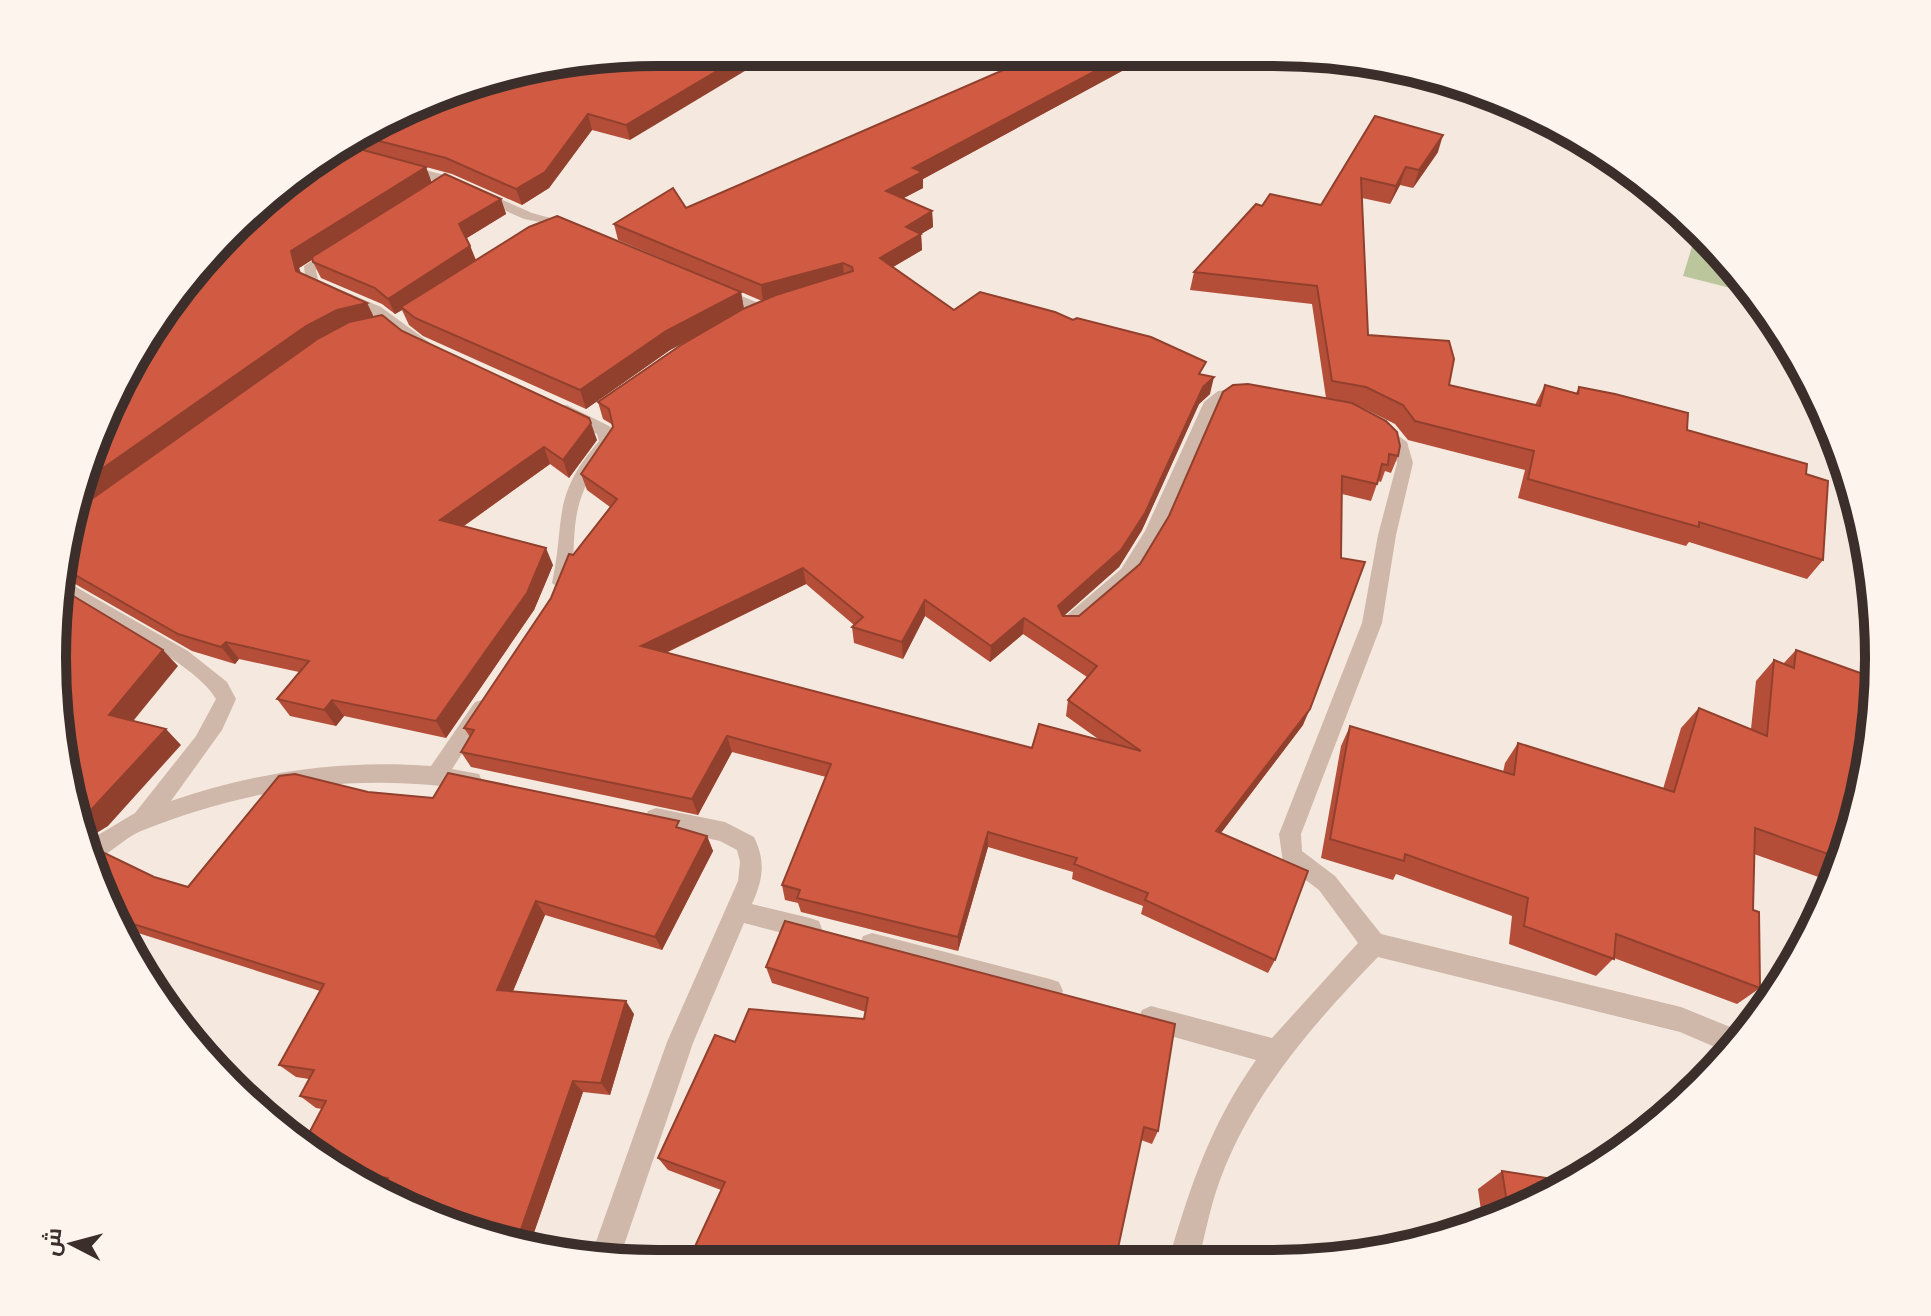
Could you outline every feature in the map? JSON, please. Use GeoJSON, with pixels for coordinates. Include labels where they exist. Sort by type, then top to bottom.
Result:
{"type":"FeatureCollection","features":[{"type":"Feature","properties":{"kind":"street"},"geometry":{"type":"LineString","coordinates":[[1375,75],[1447,92]]}},
{"type":"Feature","properties":{"kind":"street"},"geometry":{"type":"LineString","coordinates":[[389,165],[529,216],[558,223],[520,242]]}},
{"type":"Feature","properties":{"kind":"street"},"geometry":{"type":"LineString","coordinates":[[347,243],[309,269],[311,282],[401,320],[416,342],[445,355]]}},
{"type":"Feature","properties":{"kind":"street"},"geometry":{"type":"LineString","coordinates":[[707,286],[769,308],[736,321]]}},
{"type":"Feature","properties":{"kind":"street"},"geometry":{"type":"LineString","coordinates":[[366,330],[401,320]]}},
{"type":"Feature","properties":{"kind":"street"},"geometry":{"type":"LineString","coordinates":[[1068,625],[1128,574],[1154,532],[1210,405],[1224,394],[1262,395]]}},
{"type":"Feature","properties":{"kind":"street"},"geometry":{"type":"LineString","coordinates":[[544,400],[593,414],[605,431],[608,442],[583,473],[575,490],[568,513],[566,563],[551,603]]}},
{"type":"Feature","properties":{"kind":"street"},"geometry":{"type":"LineString","coordinates":[[1364,419],[1388,431],[1401,446],[1405,463],[1403,478],[1387,535],[1372,623],[1290,834],[1291,856],[1327,883],[1374,944],[1681,1020],[1726,1038]]}},
{"type":"Feature","properties":{"kind":"street"},"geometry":{"type":"LineString","coordinates":[[70,590],[198,667],[221,685],[226,698],[207,735],[142,821]]}},
{"type":"Feature","properties":{"kind":"street"},"geometry":{"type":"LineString","coordinates":[[437,774],[496,687]]}},
{"type":"Feature","properties":{"kind":"street"},"geometry":{"type":"LineString","coordinates":[[97,848],[127,827],[142,821],[218,793],[271,781],[356,771],[437,774],[497,786]]}},
{"type":"Feature","properties":{"kind":"street"},"geometry":{"type":"LineString","coordinates":[[609,1248],[680,1042],[750,881],[752,862],[746,844],[725,832],[634,814]]}},
{"type":"Feature","properties":{"kind":"street"},"geometry":{"type":"LineString","coordinates":[[738,911],[1070,997]]}},
{"type":"Feature","properties":{"kind":"street"},"geometry":{"type":"LineString","coordinates":[[1187,1250],[1206,1178],[1251,1088],[1374,944]]}},
{"type":"Feature","properties":{"kind":"street"},"geometry":{"type":"LineString","coordinates":[[1130,1013],[1278,1053]]}},
{"type":"Feature","properties":{"kind":"green space"},"geometry":{"type":"Polygon","coordinates":[[[1694,241],[1736,289],[1683,276],[1694,241]]]}},
{"type":"Feature","properties":{"kind":"building"},"geometry":{"type":"Polygon","coordinates":[[[725,66],[626,125],[588,114],[545,172],[516,189],[446,158],[373,139],[468,97],[543,77],[619,67],[725,66]]]}},
{"type":"Feature","properties":{"kind":"building"},"geometry":{"type":"Polygon","coordinates":[[[1013,66],[1105,66],[913,168],[922,172],[886,191],[932,211],[906,227],[921,234],[880,258],[954,310],[980,292],[1055,312],[1073,320],[1077,318],[1151,337],[1206,362],[1199,374],[1214,377],[1203,387],[1145,513],[1121,550],[1058,606],[1063,616],[1079,616],[1140,564],[1169,516],[1223,392],[1233,385],[1248,384],[1352,403],[1386,421],[1397,432],[1400,446],[1398,456],[1389,454],[1388,465],[1382,464],[1377,484],[1342,476],[1341,558],[1365,562],[1310,709],[1216,831],[1308,871],[1275,960],[1145,900],[1148,893],[1074,864],[1077,858],[988,832],[958,937],[797,898],[800,890],[782,885],[831,764],[727,736],[692,799],[461,752],[474,730],[464,728],[551,598],[569,554],[573,555],[617,499],[581,474],[613,427],[609,409],[598,402],[681,345],[743,309],[776,295],[853,271],[852,267],[843,263],[761,285],[614,224],[673,188],[686,208],[1013,66]],[[803,568],[641,646],[1032,748],[1039,724],[1141,751],[1068,700],[1097,666],[1024,618],[991,646],[925,600],[902,642],[852,627],[863,617],[803,568]]]}},
{"type":"Feature","properties":{"kind":"building"},"geometry":{"type":"Polygon","coordinates":[[[1375,116],[1443,135],[1419,170],[1406,167],[1396,186],[1361,178],[1368,335],[1449,341],[1454,359],[1449,385],[1540,406],[1545,385],[1578,394],[1579,387],[1615,394],[1688,413],[1687,430],[1807,464],[1806,474],[1828,481],[1823,560],[1699,522],[1699,527],[1528,479],[1534,451],[1415,421],[1403,405],[1366,387],[1332,381],[1317,286],[1194,272],[1256,204],[1262,206],[1270,194],[1321,205],[1375,116]]]}},
{"type":"Feature","properties":{"kind":"building"},"geometry":{"type":"Polygon","coordinates":[[[357,148],[426,167],[291,251],[296,271],[367,303],[337,310],[306,326],[95,473],[111,431],[145,362],[188,298],[239,239],[298,188],[357,148]]]}},
{"type":"Feature","properties":{"kind":"building"},"geometry":{"type":"Polygon","coordinates":[[[445,174],[501,199],[459,224],[470,246],[388,299],[375,288],[313,262],[312,257],[445,174]]]}},
{"type":"Feature","properties":{"kind":"building"},"geometry":{"type":"Polygon","coordinates":[[[557,216],[741,292],[666,331],[580,390],[415,318],[401,307],[529,227],[557,216]]]}},
{"type":"Feature","properties":{"kind":"building"},"geometry":{"type":"Polygon","coordinates":[[[382,315],[402,331],[589,418],[591,423],[563,460],[544,447],[440,520],[546,548],[527,593],[436,721],[332,700],[324,710],[277,699],[309,661],[226,642],[221,647],[178,634],[72,573],[87,503],[319,338],[349,322],[382,315]]]}},
{"type":"Feature","properties":{"kind":"building"},"geometry":{"type":"Polygon","coordinates":[[[70,594],[163,650],[109,715],[166,729],[87,813],[77,773],[67,697],[70,594]]]}},
{"type":"Feature","properties":{"kind":"building"},"geometry":{"type":"Polygon","coordinates":[[[1796,650],[1865,675],[1860,735],[1845,811],[1831,855],[1755,828],[1753,910],[1759,912],[1760,988],[1616,934],[1614,959],[1524,926],[1528,898],[1405,854],[1404,861],[1330,839],[1350,726],[1514,775],[1518,743],[1674,792],[1699,708],[1767,736],[1774,660],[1794,668],[1796,650]]]}},
{"type":"Feature","properties":{"kind":"building"},"geometry":{"type":"Polygon","coordinates":[[[448,773],[679,821],[676,827],[707,836],[655,937],[536,901],[497,990],[626,1001],[601,1083],[573,1081],[520,1233],[468,1219],[396,1189],[386,1184],[388,1178],[362,1171],[308,1135],[326,1101],[300,1096],[314,1070],[279,1065],[324,984],[128,923],[98,850],[154,877],[188,887],[279,776],[295,774],[368,792],[433,798],[448,773]]]}},
{"type":"Feature","properties":{"kind":"building"},"geometry":{"type":"Polygon","coordinates":[[[785,921],[1175,1024],[1158,1131],[1144,1127],[1118,1250],[693,1250],[725,1182],[658,1158],[715,1035],[735,1042],[749,1009],[864,1019],[868,998],[766,967],[785,921]]]}},
{"type":"Feature","properties":{"kind":"building"},"geometry":{"type":"Polygon","coordinates":[[[1502,1171],[1554,1179],[1535,1189],[1507,1202],[1502,1171]]]}}]}
